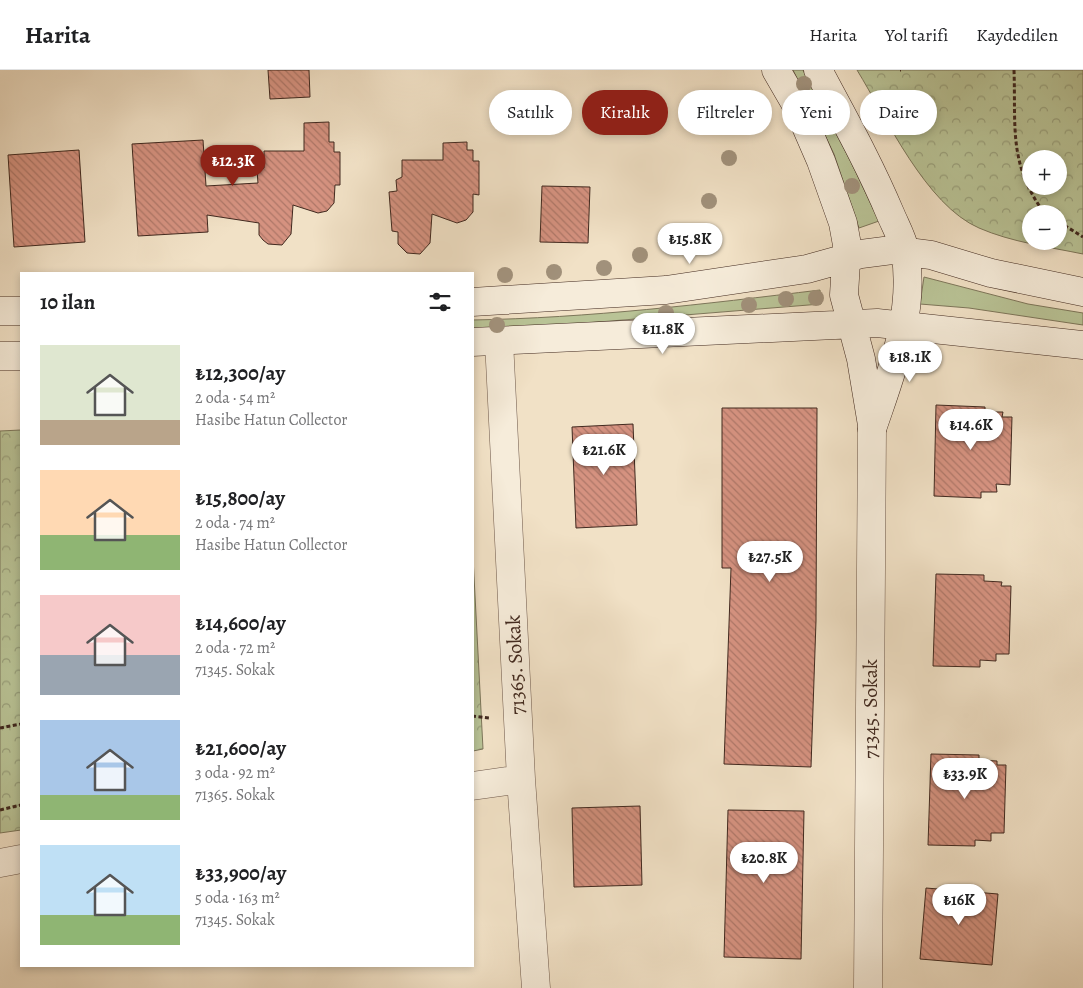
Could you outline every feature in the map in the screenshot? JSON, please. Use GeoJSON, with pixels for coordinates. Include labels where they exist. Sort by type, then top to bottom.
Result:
{"type":"FeatureCollection","features":[{"type":"Feature","properties":{"kind":"main road"},"geometry":{"type":"LineString","coordinates":[[776,70],[798,108],[821,160],[844,223],[847,245],[844,295],[861,359],[872,429]]}},
{"type":"Feature","properties":{"kind":"main road"},"geometry":{"type":"LineString","coordinates":[[818,70],[864,156],[905,250],[907,290],[903,325],[895,361],[872,429]]}},
{"type":"Feature","properties":{"kind":"main road"},"geometry":{"type":"LineString","coordinates":[[474,302],[666,290],[807,269],[876,251],[905,250],[931,255],[991,273],[1083,292]]}},
{"type":"Feature","properties":{"kind":"main road"},"geometry":{"type":"LineString","coordinates":[[0,311],[20,310]]}},
{"type":"Feature","properties":{"kind":"main road"},"geometry":{"type":"LineString","coordinates":[[474,342],[852,326],[877,323],[1083,345]]}},
{"type":"Feature","properties":{"kind":"main road","name":"71365. Sokak"},"geometry":{"type":"LineString","coordinates":[[499,341],[521,778],[536,988]]}},
{"type":"Feature","properties":{"kind":"main road"},"geometry":{"type":"LineString","coordinates":[[0,356],[20,356]]}},
{"type":"Feature","properties":{"kind":"main road","name":"71345. Sokak"},"geometry":{"type":"LineString","coordinates":[[868,988],[872,429]]}},
{"type":"Feature","properties":{"kind":"main road"},"geometry":{"type":"LineString","coordinates":[[474,786],[521,778]]}},
{"type":"Feature","properties":{"kind":"main road"},"geometry":{"type":"LineString","coordinates":[[0,862],[20,859]]}},
{"type":"Feature","properties":{"kind":"path"},"geometry":{"type":"LineString","coordinates":[[1014,70],[1014,140],[1024,181],[1039,205]]}},
{"type":"Feature","properties":{"kind":"path"},"geometry":{"type":"LineString","coordinates":[[1067,227],[1083,237]]}},
{"type":"Feature","properties":{"kind":"path"},"geometry":{"type":"LineString","coordinates":[[0,728],[20,724]]}},
{"type":"Feature","properties":{"kind":"path"},"geometry":{"type":"LineString","coordinates":[[0,810],[20,805]]}},
{"type":"Feature","properties":{"kind":"green space"},"geometry":{"type":"Polygon","coordinates":[[[793,70],[803,70],[813,90],[803,90],[793,70]]]}},
{"type":"Feature","properties":{"kind":"green space"},"geometry":{"type":"Polygon","coordinates":[[[857,70],[1083,70],[1083,254],[1062,250],[1067,250],[1067,205],[1022,205],[1022,242],[991,233],[960,217],[925,181],[895,135],[937,135],[937,90],[869,90],[857,70]]]}},
{"type":"Feature","properties":{"kind":"green space"},"geometry":{"type":"Polygon","coordinates":[[[825,135],[837,135],[879,221],[859,228],[834,154],[825,135]]]}},
{"type":"Feature","properties":{"kind":"green space"},"geometry":{"type":"Polygon","coordinates":[[[924,277],[1028,304],[1083,313],[1083,325],[969,308],[920,304],[924,277]]]}},
{"type":"Feature","properties":{"kind":"green space"},"geometry":{"type":"Polygon","coordinates":[[[820,290],[821,304],[524,328],[474,329],[474,320],[560,316],[690,305],[820,290]]]}},
{"type":"Feature","properties":{"kind":"green space"},"geometry":{"type":"Polygon","coordinates":[[[20,430],[20,830],[0,833],[0,431],[20,430]]]}},
{"type":"Feature","properties":{"kind":"green space"},"geometry":{"type":"Polygon","coordinates":[[[474,576],[483,749],[474,751],[474,576]]]}},
{"type":"Feature","properties":{"kind":"building"},"geometry":{"type":"Polygon","coordinates":[[[268,70],[309,70],[310,97],[270,99],[268,70]]]}},
{"type":"Feature","properties":{"kind":"building"},"geometry":{"type":"Polygon","coordinates":[[[329,122],[329,142],[334,142],[334,152],[340,152],[340,185],[335,185],[334,203],[327,211],[318,213],[293,205],[291,234],[282,245],[268,244],[263,240],[259,235],[259,223],[207,215],[208,232],[138,236],[132,144],[203,140],[206,186],[258,183],[257,171],[264,168],[264,151],[304,151],[304,123],[329,122]]]}},
{"type":"Feature","properties":{"kind":"building"},"geometry":{"type":"Polygon","coordinates":[[[467,142],[467,150],[473,150],[473,161],[479,161],[479,195],[473,194],[473,212],[466,220],[457,223],[432,214],[430,243],[420,254],[407,253],[398,244],[398,232],[392,231],[389,192],[397,191],[396,180],[402,177],[402,160],[443,160],[443,143],[467,142]]]}},
{"type":"Feature","properties":{"kind":"building"},"geometry":{"type":"Polygon","coordinates":[[[79,150],[85,242],[14,247],[8,155],[79,150]]]}},
{"type":"Feature","properties":{"kind":"building"},"geometry":{"type":"Polygon","coordinates":[[[542,186],[590,187],[588,243],[540,242],[542,186]]]}},
{"type":"Feature","properties":{"kind":"building"},"geometry":{"type":"Polygon","coordinates":[[[936,405],[985,407],[985,412],[1003,412],[1002,417],[1012,417],[1010,485],[996,484],[997,492],[981,492],[981,498],[934,496],[936,405]]]}},
{"type":"Feature","properties":{"kind":"building"},"geometry":{"type":"Polygon","coordinates":[[[722,408],[817,408],[816,621],[811,767],[724,764],[731,568],[722,568],[722,408]]]}},
{"type":"Feature","properties":{"kind":"building"},"geometry":{"type":"Polygon","coordinates":[[[633,424],[637,525],[576,528],[572,427],[633,424]]]}},
{"type":"Feature","properties":{"kind":"building"},"geometry":{"type":"Polygon","coordinates":[[[936,574],[984,575],[984,581],[1002,582],[1001,586],[1011,586],[1009,654],[996,654],[996,661],[980,660],[980,667],[933,666],[936,574]]]}},
{"type":"Feature","properties":{"kind":"building"},"geometry":{"type":"Polygon","coordinates":[[[931,754],[979,755],[979,760],[997,761],[997,765],[1006,765],[1004,833],[991,833],[991,841],[975,840],[975,846],[928,845],[931,754]]]}},
{"type":"Feature","properties":{"kind":"building"},"geometry":{"type":"Polygon","coordinates":[[[640,806],[642,885],[574,887],[572,808],[640,806]]]}},
{"type":"Feature","properties":{"kind":"building"},"geometry":{"type":"Polygon","coordinates":[[[728,810],[804,811],[801,959],[724,957],[728,810]]]}},
{"type":"Feature","properties":{"kind":"building"},"geometry":{"type":"Polygon","coordinates":[[[926,888],[998,894],[992,965],[920,959],[926,888]]]}}]}
